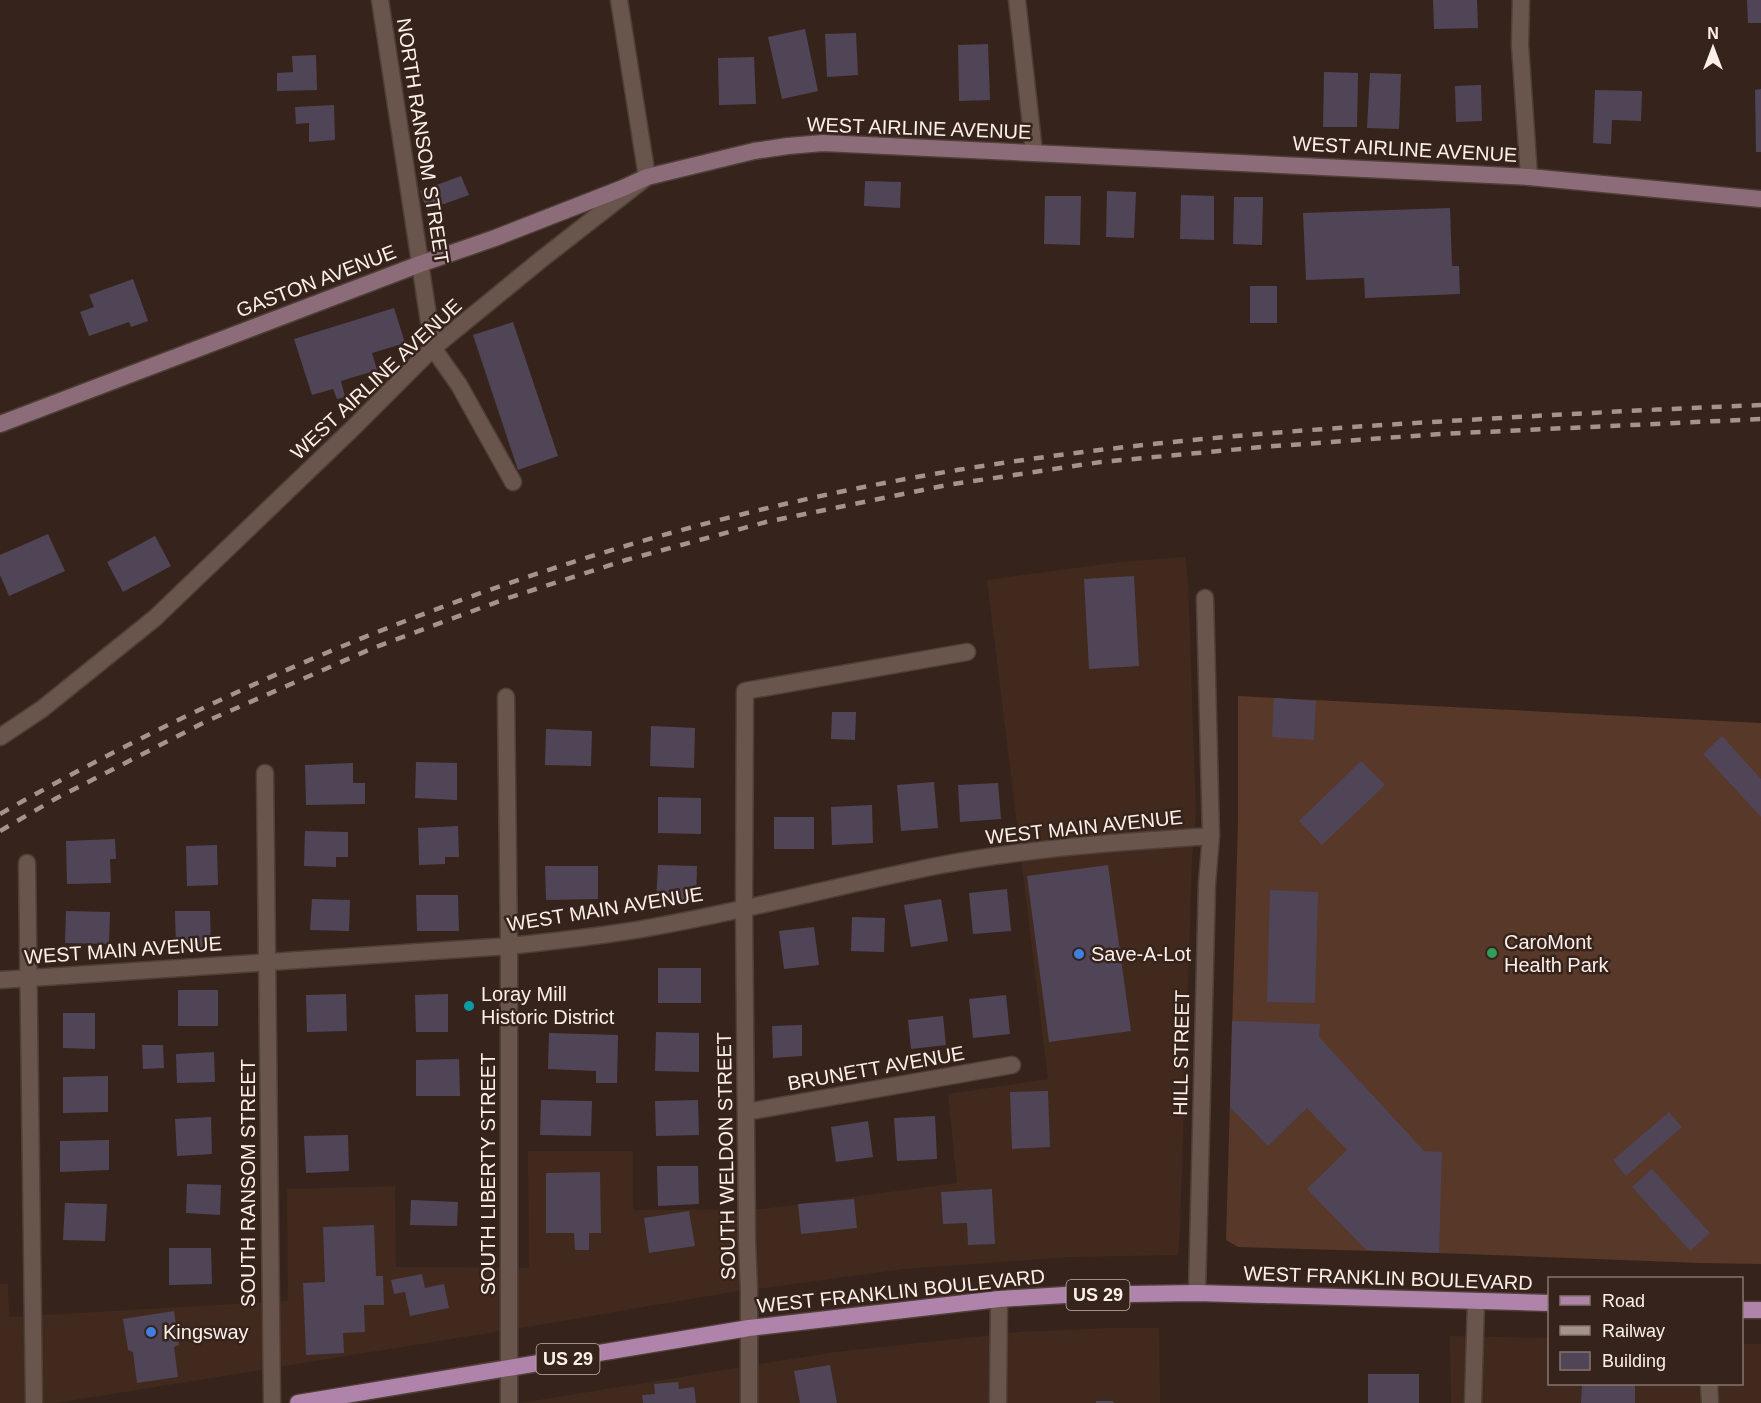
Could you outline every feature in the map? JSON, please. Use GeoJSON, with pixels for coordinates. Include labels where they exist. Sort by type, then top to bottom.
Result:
{"type":"FeatureCollection","features":[{"type":"Feature","properties":{"kind":"main road","name":"WEST AIRLINE AVENUE"},"geometry":{"type":"LineString","coordinates":[[647,177],[754,151],[812,144],[1034,152],[1529,177],[1761,199]]}},
{"type":"Feature","properties":{"kind":"main road","name":"GASTON AVENUE"},"geometry":{"type":"LineString","coordinates":[[0,424],[420,264],[495,238],[647,177]]}},
{"type":"Feature","properties":{"kind":"main road","name":"WEST FRANKLIN BOULEVARD"},"geometry":{"type":"LineString","coordinates":[[298,1403],[749,1328],[999,1299],[1065,1295],[1197,1293],[1548,1303]]}},
{"type":"Feature","properties":{"kind":"main road"},"geometry":{"type":"LineString","coordinates":[[1743,1310],[1761,1310]]}},
{"type":"Feature","properties":{"kind":"street","name":"NORTH RANSOM STREET"},"geometry":{"type":"LineString","coordinates":[[380,0],[433,348],[459,385],[513,482]]}},
{"type":"Feature","properties":{"kind":"street"},"geometry":{"type":"LineString","coordinates":[[619,0],[647,177]]}},
{"type":"Feature","properties":{"kind":"street"},"geometry":{"type":"LineString","coordinates":[[1017,0],[1034,152]]}},
{"type":"Feature","properties":{"kind":"street"},"geometry":{"type":"LineString","coordinates":[[1521,0],[1520,45],[1529,177]]}},
{"type":"Feature","properties":{"kind":"street","name":"WEST AIRLINE AVENUE"},"geometry":{"type":"LineString","coordinates":[[0,737],[42,709],[154,618],[354,428],[433,348],[647,177]]}},
{"type":"Feature","properties":{"kind":"street","name":"HILL STREET"},"geometry":{"type":"LineString","coordinates":[[1197,1293],[1206,928],[1211,837],[1206,598]]}},
{"type":"Feature","properties":{"kind":"street","name":"SOUTH WELDON STREET"},"geometry":{"type":"LineString","coordinates":[[749,1403],[744,908],[745,691],[967,652]]}},
{"type":"Feature","properties":{"kind":"street","name":"SOUTH LIBERTY STREET"},"geometry":{"type":"LineString","coordinates":[[506,697],[509,946],[509,1403]]}},
{"type":"Feature","properties":{"kind":"street"},"geometry":{"type":"LineString","coordinates":[[265,772],[267,962]]}},
{"type":"Feature","properties":{"kind":"street","name":"WEST MAIN AVENUE"},"geometry":{"type":"LineString","coordinates":[[0,980],[509,946],[593,937],[654,927],[941,865],[1028,851],[1211,837]]}},
{"type":"Feature","properties":{"kind":"street"},"geometry":{"type":"LineString","coordinates":[[27,863],[34,1403]]}},
{"type":"Feature","properties":{"kind":"street","name":"SOUTH RANSOM STREET"},"geometry":{"type":"LineString","coordinates":[[267,962],[272,1403]]}},
{"type":"Feature","properties":{"kind":"street","name":"BRUNETT AVENUE"},"geometry":{"type":"LineString","coordinates":[[746,1112],[1012,1065]]}},
{"type":"Feature","properties":{"kind":"street"},"geometry":{"type":"LineString","coordinates":[[998,1403],[999,1299]]}},
{"type":"Feature","properties":{"kind":"street"},"geometry":{"type":"LineString","coordinates":[[1473,1403],[1476,1301]]}},
{"type":"Feature","properties":{"kind":"street"},"geometry":{"type":"LineString","coordinates":[[1709,1385],[1710,1403]]}},
{"type":"Feature","properties":{"kind":"shaded area"},"geometry":{"type":"Polygon","coordinates":[[[1185,557],[1188,581],[1196,813],[1192,859],[1178,1255],[1070,1257],[904,1269],[726,1293],[56,1403],[0,1403],[0,1284],[8,1284],[9,1317],[288,1301],[287,1189],[395,1186],[396,1267],[529,1268],[528,1151],[633,1151],[633,1210],[762,1209],[957,1183],[948,1094],[1048,1079],[987,580],[1120,562],[1185,557]]]}},
{"type":"Feature","properties":{"kind":"shaded area","name":"CaroMont Health Park"},"geometry":{"type":"Polygon","coordinates":[[[1238,696],[1761,723],[1761,1264],[1238,1247],[1226,1240],[1238,822],[1238,696]]]}},
{"type":"Feature","properties":{"kind":"shaded area"},"geometry":{"type":"Polygon","coordinates":[[[1159,1328],[1160,1403],[520,1403],[835,1352],[1020,1332],[1159,1328]]]}},
{"type":"Feature","properties":{"kind":"shaded area"},"geometry":{"type":"Polygon","coordinates":[[[1450,1336],[1548,1338],[1548,1385],[1743,1385],[1743,1344],[1761,1344],[1761,1403],[1451,1403],[1450,1336]]]}},
{"type":"Feature","properties":{"kind":"building"},"geometry":{"type":"Polygon","coordinates":[[[1433,0],[1477,0],[1478,28],[1434,29],[1433,0]]]}},
{"type":"Feature","properties":{"kind":"building"},"geometry":{"type":"Polygon","coordinates":[[[1747,0],[1761,0],[1761,23],[1748,23],[1747,0]]]}},
{"type":"Feature","properties":{"kind":"building"},"geometry":{"type":"Polygon","coordinates":[[[805,29],[818,91],[782,99],[768,37],[805,29]]]}},
{"type":"Feature","properties":{"kind":"building"},"geometry":{"type":"Polygon","coordinates":[[[856,33],[858,75],[827,77],[825,34],[856,33]]]}},
{"type":"Feature","properties":{"kind":"building"},"geometry":{"type":"Polygon","coordinates":[[[988,44],[990,100],[959,101],[958,45],[988,44]]]}},
{"type":"Feature","properties":{"kind":"building"},"geometry":{"type":"Polygon","coordinates":[[[316,55],[317,90],[277,91],[277,73],[293,72],[292,56],[316,55]]]}},
{"type":"Feature","properties":{"kind":"building"},"geometry":{"type":"Polygon","coordinates":[[[754,57],[756,104],[719,105],[718,58],[754,57]]]}},
{"type":"Feature","properties":{"kind":"building"},"geometry":{"type":"Polygon","coordinates":[[[1324,72],[1358,73],[1357,127],[1323,127],[1324,72]]]}},
{"type":"Feature","properties":{"kind":"building"},"geometry":{"type":"Polygon","coordinates":[[[1370,73],[1401,74],[1399,129],[1367,128],[1370,73]]]}},
{"type":"Feature","properties":{"kind":"building"},"geometry":{"type":"Polygon","coordinates":[[[1481,85],[1482,121],[1456,122],[1455,86],[1481,85]]]}},
{"type":"Feature","properties":{"kind":"building"},"geometry":{"type":"Polygon","coordinates":[[[1761,89],[1761,152],[1756,152],[1755,90],[1761,89]]]}},
{"type":"Feature","properties":{"kind":"building"},"geometry":{"type":"Polygon","coordinates":[[[1595,90],[1642,91],[1641,121],[1612,120],[1611,144],[1593,143],[1595,90]]]}},
{"type":"Feature","properties":{"kind":"building"},"geometry":{"type":"Polygon","coordinates":[[[334,105],[335,140],[309,142],[309,123],[296,124],[295,107],[334,105]]]}},
{"type":"Feature","properties":{"kind":"building"},"geometry":{"type":"Polygon","coordinates":[[[461,176],[469,195],[427,210],[420,191],[461,176]]]}},
{"type":"Feature","properties":{"kind":"building"},"geometry":{"type":"Polygon","coordinates":[[[865,181],[901,182],[900,208],[864,206],[865,181]]]}},
{"type":"Feature","properties":{"kind":"building"},"geometry":{"type":"Polygon","coordinates":[[[1107,191],[1136,192],[1134,238],[1106,237],[1107,191]]]}},
{"type":"Feature","properties":{"kind":"building"},"geometry":{"type":"Polygon","coordinates":[[[1181,195],[1214,196],[1214,240],[1180,239],[1181,195]]]}},
{"type":"Feature","properties":{"kind":"building"},"geometry":{"type":"Polygon","coordinates":[[[1045,196],[1081,196],[1080,245],[1044,244],[1045,196]]]}},
{"type":"Feature","properties":{"kind":"building"},"geometry":{"type":"Polygon","coordinates":[[[1234,197],[1263,197],[1262,245],[1233,244],[1234,197]]]}},
{"type":"Feature","properties":{"kind":"building"},"geometry":{"type":"Polygon","coordinates":[[[1450,208],[1452,266],[1459,266],[1460,294],[1365,298],[1364,278],[1306,280],[1303,213],[1450,208]]]}},
{"type":"Feature","properties":{"kind":"building"},"geometry":{"type":"Polygon","coordinates":[[[133,279],[148,321],[131,327],[129,322],[89,336],[80,312],[94,307],[89,295],[133,279]]]}},
{"type":"Feature","properties":{"kind":"building"},"geometry":{"type":"Polygon","coordinates":[[[1250,286],[1277,286],[1277,323],[1250,323],[1250,286]]]}},
{"type":"Feature","properties":{"kind":"building"},"geometry":{"type":"Polygon","coordinates":[[[394,308],[405,343],[372,353],[377,370],[341,381],[345,397],[337,399],[333,389],[312,395],[294,339],[394,308]]]}},
{"type":"Feature","properties":{"kind":"building"},"geometry":{"type":"Polygon","coordinates":[[[513,322],[558,456],[518,470],[473,335],[513,322]]]}},
{"type":"Feature","properties":{"kind":"building"},"geometry":{"type":"Polygon","coordinates":[[[48,534],[65,571],[9,596],[0,575],[0,555],[48,534]]]}},
{"type":"Feature","properties":{"kind":"building"},"geometry":{"type":"Polygon","coordinates":[[[155,536],[171,566],[123,592],[107,562],[155,536]]]}},
{"type":"Feature","properties":{"kind":"building"},"geometry":{"type":"Polygon","coordinates":[[[1134,576],[1139,666],[1089,669],[1084,579],[1134,576]]]}},
{"type":"Feature","properties":{"kind":"building"},"geometry":{"type":"Polygon","coordinates":[[[1274,698],[1316,701],[1314,740],[1272,737],[1274,698]]]}},
{"type":"Feature","properties":{"kind":"building"},"geometry":{"type":"Polygon","coordinates":[[[832,712],[856,712],[855,740],[831,739],[832,712]]]}},
{"type":"Feature","properties":{"kind":"building"},"geometry":{"type":"Polygon","coordinates":[[[651,726],[695,728],[694,768],[650,766],[651,726]]]}},
{"type":"Feature","properties":{"kind":"building"},"geometry":{"type":"Polygon","coordinates":[[[546,729],[592,731],[591,766],[545,765],[546,729]]]}},
{"type":"Feature","properties":{"kind":"building"},"geometry":{"type":"Polygon","coordinates":[[[1722,736],[1761,779],[1761,817],[1703,754],[1722,736]]]}},
{"type":"Feature","properties":{"kind":"building"},"geometry":{"type":"Polygon","coordinates":[[[1361,761],[1385,785],[1322,845],[1299,821],[1361,761]]]}},
{"type":"Feature","properties":{"kind":"building"},"geometry":{"type":"Polygon","coordinates":[[[416,762],[457,763],[457,800],[415,798],[416,762]]]}},
{"type":"Feature","properties":{"kind":"building"},"geometry":{"type":"Polygon","coordinates":[[[353,763],[353,783],[365,783],[365,804],[306,805],[305,765],[353,763]]]}},
{"type":"Feature","properties":{"kind":"building"},"geometry":{"type":"Polygon","coordinates":[[[934,782],[938,828],[901,831],[897,785],[934,782]]]}},
{"type":"Feature","properties":{"kind":"building"},"geometry":{"type":"Polygon","coordinates":[[[998,783],[1001,819],[960,822],[958,785],[998,783]]]}},
{"type":"Feature","properties":{"kind":"building"},"geometry":{"type":"Polygon","coordinates":[[[658,797],[701,798],[701,834],[658,833],[658,797]]]}},
{"type":"Feature","properties":{"kind":"building"},"geometry":{"type":"Polygon","coordinates":[[[872,805],[873,843],[832,845],[831,807],[872,805]]]}},
{"type":"Feature","properties":{"kind":"building"},"geometry":{"type":"Polygon","coordinates":[[[774,817],[814,817],[814,849],[774,849],[774,817]]]}},
{"type":"Feature","properties":{"kind":"building"},"geometry":{"type":"Polygon","coordinates":[[[458,826],[459,857],[445,857],[445,864],[419,865],[418,828],[458,826]]]}},
{"type":"Feature","properties":{"kind":"building"},"geometry":{"type":"Polygon","coordinates":[[[305,831],[348,832],[348,857],[336,857],[336,867],[304,866],[305,831]]]}},
{"type":"Feature","properties":{"kind":"building"},"geometry":{"type":"Polygon","coordinates":[[[115,839],[116,859],[110,859],[111,883],[67,884],[66,841],[115,839]]]}},
{"type":"Feature","properties":{"kind":"building"},"geometry":{"type":"Polygon","coordinates":[[[217,845],[218,885],[187,886],[186,846],[217,845]]]}},
{"type":"Feature","properties":{"kind":"building"},"geometry":{"type":"Polygon","coordinates":[[[658,865],[697,866],[696,903],[656,902],[658,865]]]}},
{"type":"Feature","properties":{"kind":"building","name":"Save-A-Lot"},"geometry":{"type":"Polygon","coordinates":[[[1108,865],[1131,1031],[1049,1042],[1027,876],[1108,865]]]}},
{"type":"Feature","properties":{"kind":"building"},"geometry":{"type":"Polygon","coordinates":[[[545,866],[598,866],[598,899],[546,900],[545,866]]]}},
{"type":"Feature","properties":{"kind":"building"},"geometry":{"type":"Polygon","coordinates":[[[1007,889],[1011,931],[973,934],[969,893],[1007,889]]]}},
{"type":"Feature","properties":{"kind":"building"},"geometry":{"type":"Polygon","coordinates":[[[1270,890],[1318,892],[1315,1003],[1267,1002],[1270,890]]]}},
{"type":"Feature","properties":{"kind":"building"},"geometry":{"type":"Polygon","coordinates":[[[416,895],[458,895],[459,931],[417,931],[416,895]]]}},
{"type":"Feature","properties":{"kind":"building"},"geometry":{"type":"Polygon","coordinates":[[[312,899],[350,900],[349,931],[310,930],[312,899]]]}},
{"type":"Feature","properties":{"kind":"building"},"geometry":{"type":"Polygon","coordinates":[[[941,899],[948,941],[911,947],[904,905],[941,899]]]}},
{"type":"Feature","properties":{"kind":"building"},"geometry":{"type":"Polygon","coordinates":[[[66,911],[110,912],[109,944],[65,943],[66,911]]]}},
{"type":"Feature","properties":{"kind":"building"},"geometry":{"type":"Polygon","coordinates":[[[175,911],[210,911],[211,947],[176,948],[175,911]]]}},
{"type":"Feature","properties":{"kind":"building"},"geometry":{"type":"Polygon","coordinates":[[[852,917],[885,918],[884,952],[851,951],[852,917]]]}},
{"type":"Feature","properties":{"kind":"building"},"geometry":{"type":"Polygon","coordinates":[[[814,927],[819,965],[784,969],[779,931],[814,927]]]}},
{"type":"Feature","properties":{"kind":"building"},"geometry":{"type":"Polygon","coordinates":[[[658,968],[701,968],[701,1003],[658,1003],[658,968]]]}},
{"type":"Feature","properties":{"kind":"building"},"geometry":{"type":"Polygon","coordinates":[[[178,990],[218,990],[218,1026],[178,1026],[178,990]]]}},
{"type":"Feature","properties":{"kind":"building"},"geometry":{"type":"Polygon","coordinates":[[[346,994],[347,1031],[307,1032],[306,995],[346,994]]]}},
{"type":"Feature","properties":{"kind":"building"},"geometry":{"type":"Polygon","coordinates":[[[448,994],[448,1032],[416,1032],[415,995],[448,994]]]}},
{"type":"Feature","properties":{"kind":"building"},"geometry":{"type":"Polygon","coordinates":[[[1006,995],[1010,1034],[973,1038],[969,999],[1006,995]]]}},
{"type":"Feature","properties":{"kind":"building"},"geometry":{"type":"Polygon","coordinates":[[[63,1013],[95,1013],[95,1049],[63,1048],[63,1013]]]}},
{"type":"Feature","properties":{"kind":"building"},"geometry":{"type":"Polygon","coordinates":[[[943,1016],[946,1045],[911,1049],[908,1020],[943,1016]]]}},
{"type":"Feature","properties":{"kind":"building"},"geometry":{"type":"Polygon","coordinates":[[[1232,1021],[1320,1024],[1319,1037],[1424,1151],[1442,1152],[1439,1253],[1366,1250],[1307,1189],[1347,1150],[1307,1108],[1268,1146],[1230,1107],[1232,1021]]]}},
{"type":"Feature","properties":{"kind":"building"},"geometry":{"type":"Polygon","coordinates":[[[802,1025],[802,1056],[773,1058],[772,1026],[802,1025]]]}},
{"type":"Feature","properties":{"kind":"building"},"geometry":{"type":"Polygon","coordinates":[[[656,1032],[699,1033],[699,1072],[655,1071],[656,1032]]]}},
{"type":"Feature","properties":{"kind":"building"},"geometry":{"type":"Polygon","coordinates":[[[549,1033],[618,1035],[617,1083],[596,1083],[596,1071],[548,1069],[549,1033]]]}},
{"type":"Feature","properties":{"kind":"building"},"geometry":{"type":"Polygon","coordinates":[[[142,1045],[163,1045],[164,1068],[143,1069],[142,1045]]]}},
{"type":"Feature","properties":{"kind":"building"},"geometry":{"type":"Polygon","coordinates":[[[214,1052],[215,1082],[177,1083],[176,1054],[214,1052]]]}},
{"type":"Feature","properties":{"kind":"building"},"geometry":{"type":"Polygon","coordinates":[[[459,1059],[460,1096],[416,1096],[416,1060],[459,1059]]]}},
{"type":"Feature","properties":{"kind":"building"},"geometry":{"type":"Polygon","coordinates":[[[108,1076],[108,1112],[63,1113],[63,1077],[108,1076]]]}},
{"type":"Feature","properties":{"kind":"building"},"geometry":{"type":"Polygon","coordinates":[[[1048,1091],[1050,1147],[1012,1149],[1010,1092],[1048,1091]]]}},
{"type":"Feature","properties":{"kind":"building"},"geometry":{"type":"Polygon","coordinates":[[[541,1100],[592,1101],[591,1136],[540,1135],[541,1100]]]}},
{"type":"Feature","properties":{"kind":"building"},"geometry":{"type":"Polygon","coordinates":[[[698,1100],[699,1135],[656,1136],[655,1101],[698,1100]]]}},
{"type":"Feature","properties":{"kind":"building"},"geometry":{"type":"Polygon","coordinates":[[[1669,1112],[1682,1127],[1626,1176],[1613,1160],[1669,1112]]]}},
{"type":"Feature","properties":{"kind":"building"},"geometry":{"type":"Polygon","coordinates":[[[935,1116],[937,1159],[897,1161],[894,1118],[935,1116]]]}},
{"type":"Feature","properties":{"kind":"building"},"geometry":{"type":"Polygon","coordinates":[[[211,1117],[212,1154],[177,1156],[175,1119],[211,1117]]]}},
{"type":"Feature","properties":{"kind":"building"},"geometry":{"type":"Polygon","coordinates":[[[868,1121],[873,1157],[836,1162],[831,1127],[868,1121]]]}},
{"type":"Feature","properties":{"kind":"building"},"geometry":{"type":"Polygon","coordinates":[[[348,1135],[349,1171],[306,1173],[304,1136],[348,1135]]]}},
{"type":"Feature","properties":{"kind":"building"},"geometry":{"type":"Polygon","coordinates":[[[109,1140],[109,1170],[60,1172],[60,1141],[109,1140]]]}},
{"type":"Feature","properties":{"kind":"building"},"geometry":{"type":"Polygon","coordinates":[[[657,1166],[698,1166],[699,1204],[658,1206],[657,1166]]]}},
{"type":"Feature","properties":{"kind":"building"},"geometry":{"type":"Polygon","coordinates":[[[1652,1169],[1710,1233],[1690,1251],[1632,1187],[1652,1169]]]}},
{"type":"Feature","properties":{"kind":"building"},"geometry":{"type":"Polygon","coordinates":[[[600,1172],[601,1233],[589,1233],[589,1250],[575,1250],[574,1233],[546,1233],[546,1173],[600,1172]]]}},
{"type":"Feature","properties":{"kind":"building"},"geometry":{"type":"Polygon","coordinates":[[[187,1184],[221,1185],[220,1215],[186,1213],[187,1184]]]}},
{"type":"Feature","properties":{"kind":"building"},"geometry":{"type":"Polygon","coordinates":[[[992,1189],[995,1244],[968,1245],[967,1223],[943,1224],[941,1192],[992,1189]]]}},
{"type":"Feature","properties":{"kind":"building"},"geometry":{"type":"Polygon","coordinates":[[[854,1199],[857,1228],[801,1234],[798,1204],[854,1199]]]}},
{"type":"Feature","properties":{"kind":"building"},"geometry":{"type":"Polygon","coordinates":[[[411,1200],[458,1202],[457,1226],[410,1225],[411,1200]]]}},
{"type":"Feature","properties":{"kind":"building"},"geometry":{"type":"Polygon","coordinates":[[[65,1203],[107,1204],[105,1241],[63,1240],[65,1203]]]}},
{"type":"Feature","properties":{"kind":"building"},"geometry":{"type":"Polygon","coordinates":[[[689,1211],[695,1246],[649,1253],[644,1218],[689,1211]]]}},
{"type":"Feature","properties":{"kind":"building"},"geometry":{"type":"Polygon","coordinates":[[[374,1225],[376,1276],[383,1276],[384,1305],[364,1305],[365,1332],[343,1333],[344,1353],[306,1355],[303,1283],[325,1282],[323,1227],[374,1225]]]}},
{"type":"Feature","properties":{"kind":"building"},"geometry":{"type":"Polygon","coordinates":[[[169,1248],[211,1248],[212,1284],[169,1285],[169,1248]]]}},
{"type":"Feature","properties":{"kind":"building"},"geometry":{"type":"Polygon","coordinates":[[[422,1274],[425,1288],[444,1284],[449,1308],[410,1316],[405,1292],[394,1294],[391,1280],[422,1274]]]}},
{"type":"Feature","properties":{"kind":"building"},"geometry":{"type":"Polygon","coordinates":[[[174,1311],[179,1345],[174,1347],[178,1377],[137,1383],[133,1352],[128,1350],[123,1319],[174,1311]]]}},
{"type":"Feature","properties":{"kind":"building"},"geometry":{"type":"Polygon","coordinates":[[[830,1365],[837,1403],[800,1403],[794,1371],[830,1365]]]}},
{"type":"Feature","properties":{"kind":"building"},"geometry":{"type":"Polygon","coordinates":[[[1368,1374],[1419,1374],[1419,1403],[1368,1403],[1368,1374]]]}},
{"type":"Feature","properties":{"kind":"building"},"geometry":{"type":"Polygon","coordinates":[[[678,1382],[679,1389],[694,1387],[696,1403],[643,1403],[642,1395],[655,1394],[654,1384],[678,1382]]]}},
{"type":"Feature","properties":{"kind":"building"},"geometry":{"type":"Polygon","coordinates":[[[1582,1385],[1635,1385],[1635,1403],[1581,1403],[1582,1385]]]}},
{"type":"Feature","properties":{"kind":"building"},"geometry":{"type":"Polygon","coordinates":[[[1096,1401],[1113,1401],[1114,1403],[1096,1403],[1096,1401]]]}},
{"type":"Feature","properties":{"kind":"railway"},"geometry":{"type":"LineString","coordinates":[[0,814],[109,755],[221,700],[334,650],[449,604],[567,564],[686,529],[806,499],[995,464],[1197,440],[1399,424],[1761,405]]}},
{"type":"Feature","properties":{"kind":"railway"},"geometry":{"type":"LineString","coordinates":[[0,831],[55,799],[207,721],[373,648],[505,599],[626,560],[766,522],[947,485],[1101,462],[1440,434],[1761,419]]}},
{"type":"Feature","properties":{"kind":"place","name":"CaroMont Health Park"},"geometry":{"type":"Point","coordinates":[1492,953]}},
{"type":"Feature","properties":{"kind":"place","name":"Save-A-Lot"},"geometry":{"type":"Point","coordinates":[1079,954]}},
{"type":"Feature","properties":{"kind":"place","name":"Loray Mill Historic District"},"geometry":{"type":"Point","coordinates":[469,1006]}},
{"type":"Feature","properties":{"kind":"place","name":"Kingsway"},"geometry":{"type":"Point","coordinates":[151,1332]}}]}
